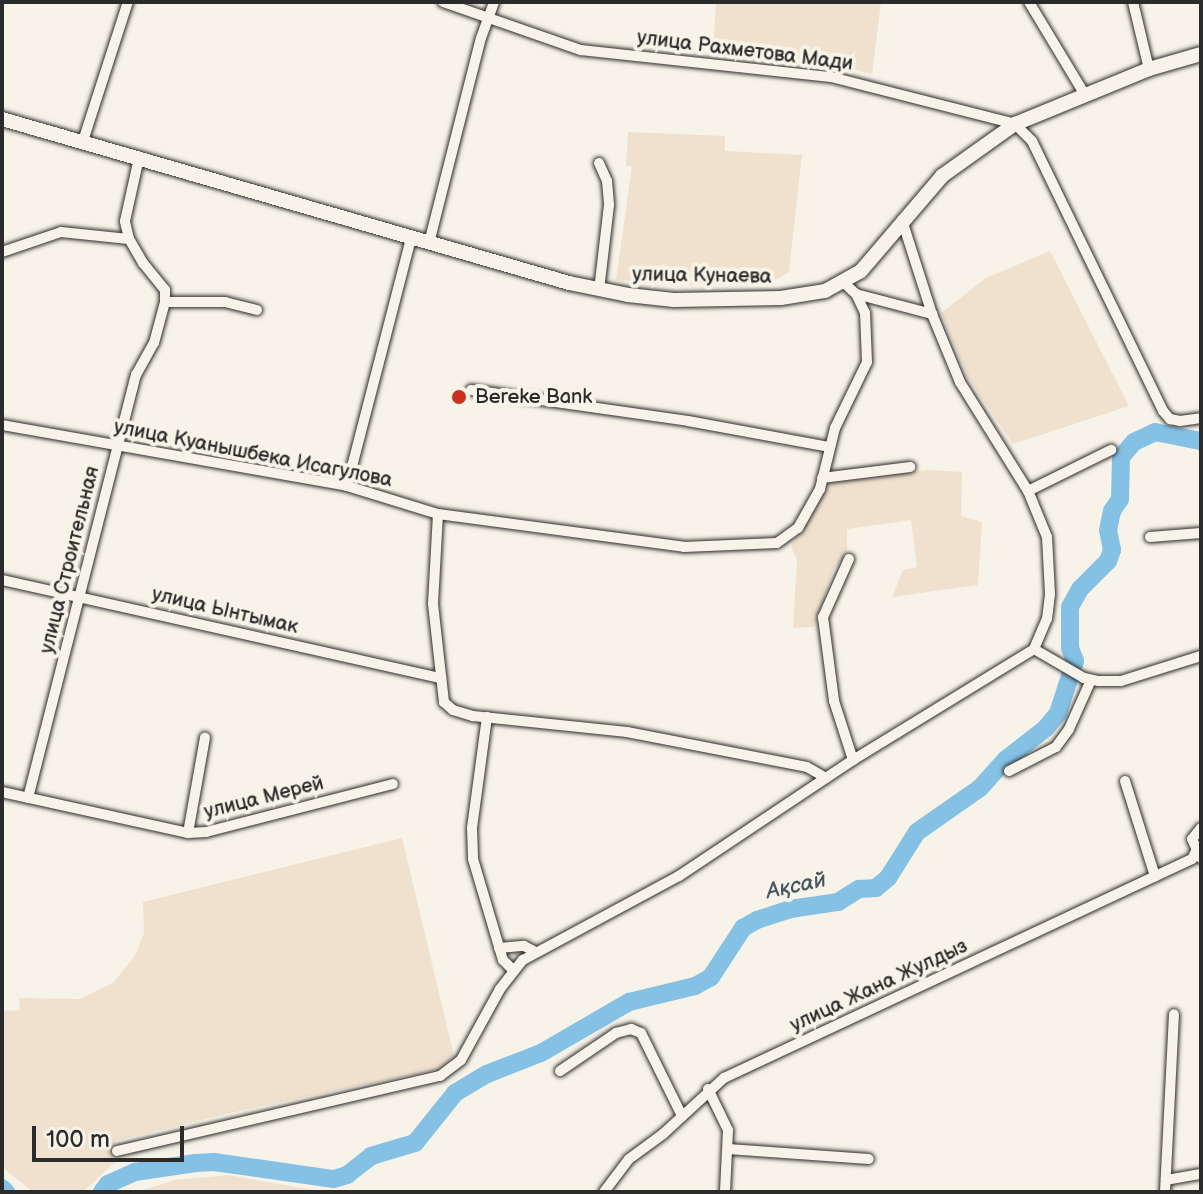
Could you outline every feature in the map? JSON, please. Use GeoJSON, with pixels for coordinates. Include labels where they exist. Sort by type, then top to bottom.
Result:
{"type":"FeatureCollection","features":[{"type":"Feature","properties":{"kind":"main road","name":"улица Кунаева"},"geometry":{"type":"LineString","coordinates":[[2,119],[599,290],[674,300],[781,298],[825,291],[861,271],[942,176],[1015,124],[1149,69],[1201,54]]}},
{"type":"Feature","properties":{"kind":"street"},"geometry":{"type":"LineString","coordinates":[[83,141],[128,2]]}},
{"type":"Feature","properties":{"kind":"street","name":"улица Рахметова Мади"},"geometry":{"type":"LineString","coordinates":[[443,2],[581,50],[831,77],[1015,124]]}},
{"type":"Feature","properties":{"kind":"street"},"geometry":{"type":"LineString","coordinates":[[429,243],[494,2]]}},
{"type":"Feature","properties":{"kind":"street"},"geometry":{"type":"LineString","coordinates":[[1029,2],[1085,95]]}},
{"type":"Feature","properties":{"kind":"street"},"geometry":{"type":"LineString","coordinates":[[1133,2],[1149,69]]}},
{"type":"Feature","properties":{"kind":"street"},"geometry":{"type":"LineString","coordinates":[[1015,124],[1032,141],[1163,411],[1170,419],[1180,421],[1201,418]]}},
{"type":"Feature","properties":{"kind":"street"},"geometry":{"type":"LineString","coordinates":[[139,158],[125,221],[129,239],[143,263],[165,290],[165,302],[225,302],[257,310]]}},
{"type":"Feature","properties":{"kind":"street"},"geometry":{"type":"LineString","coordinates":[[599,163],[607,181],[609,205],[599,290]]}},
{"type":"Feature","properties":{"kind":"street"},"geometry":{"type":"LineString","coordinates":[[117,1151],[440,1076],[461,1060],[513,970],[536,952],[679,876],[853,760],[1034,649],[1047,619],[1050,564],[1047,537],[1028,491],[960,382],[932,314],[902,220]]}},
{"type":"Feature","properties":{"kind":"street"},"geometry":{"type":"LineString","coordinates":[[2,252],[61,232],[129,239]]}},
{"type":"Feature","properties":{"kind":"street"},"geometry":{"type":"LineString","coordinates":[[347,486],[411,238]]}},
{"type":"Feature","properties":{"kind":"street"},"geometry":{"type":"LineString","coordinates":[[844,283],[856,294],[932,314]]}},
{"type":"Feature","properties":{"kind":"street","name":"улица Куанышбека Исагулова"},"geometry":{"type":"LineString","coordinates":[[2,425],[347,486],[438,514],[684,547],[777,543],[798,528],[820,489],[829,447],[843,408],[867,362],[865,313],[856,294]]}},
{"type":"Feature","properties":{"kind":"street","name":"улица Строительная"},"geometry":{"type":"LineString","coordinates":[[28,798],[136,375],[154,343],[165,302]]}},
{"type":"Feature","properties":{"kind":"street"},"geometry":{"type":"LineString","coordinates":[[471,390],[688,421],[829,447]]}},
{"type":"Feature","properties":{"kind":"street"},"geometry":{"type":"LineString","coordinates":[[1028,491],[1111,450]]}},
{"type":"Feature","properties":{"kind":"street"},"geometry":{"type":"LineString","coordinates":[[822,478],[910,467]]}},
{"type":"Feature","properties":{"kind":"street"},"geometry":{"type":"LineString","coordinates":[[438,514],[433,604],[444,702],[453,710],[487,717],[593,725],[807,767],[826,778]]}},
{"type":"Feature","properties":{"kind":"street"},"geometry":{"type":"LineString","coordinates":[[1150,537],[1201,533]]}},
{"type":"Feature","properties":{"kind":"street"},"geometry":{"type":"LineString","coordinates":[[849,559],[823,617],[834,701],[853,760]]}},
{"type":"Feature","properties":{"kind":"street","name":"улица Ынтымак"},"geometry":{"type":"LineString","coordinates":[[2,580],[441,678]]}},
{"type":"Feature","properties":{"kind":"street"},"geometry":{"type":"LineString","coordinates":[[1034,649],[1088,679],[1121,681],[1201,656]]}},
{"type":"Feature","properties":{"kind":"street"},"geometry":{"type":"LineString","coordinates":[[1009,771],[1056,747],[1069,729],[1088,679]]}},
{"type":"Feature","properties":{"kind":"street"},"geometry":{"type":"LineString","coordinates":[[487,717],[471,842],[473,859],[499,948],[503,960],[513,970]]}},
{"type":"Feature","properties":{"kind":"street"},"geometry":{"type":"LineString","coordinates":[[188,833],[205,738]]}},
{"type":"Feature","properties":{"kind":"street"},"geometry":{"type":"LineString","coordinates":[[1125,781],[1155,876]]}},
{"type":"Feature","properties":{"kind":"street","name":"улица Мерей"},"geometry":{"type":"LineString","coordinates":[[2,792],[188,833],[206,832],[393,784]]}},
{"type":"Feature","properties":{"kind":"street"},"geometry":{"type":"LineString","coordinates":[[1198,854],[1192,839],[1201,828]]}},
{"type":"Feature","properties":{"kind":"street","name":"улица Жана Жулдыз"},"geometry":{"type":"LineString","coordinates":[[604,1192],[629,1159],[682,1116],[708,1089],[748,1065],[1198,854]]}},
{"type":"Feature","properties":{"kind":"street"},"geometry":{"type":"LineString","coordinates":[[499,948],[524,946],[536,952]]}},
{"type":"Feature","properties":{"kind":"street"},"geometry":{"type":"LineString","coordinates":[[1165,1192],[1174,1014]]}},
{"type":"Feature","properties":{"kind":"street"},"geometry":{"type":"LineString","coordinates":[[560,1071],[616,1033],[631,1029],[641,1033],[682,1116]]}},
{"type":"Feature","properties":{"kind":"street"},"geometry":{"type":"LineString","coordinates":[[708,1089],[724,1118],[728,1149],[725,1192]]}},
{"type":"Feature","properties":{"kind":"street"},"geometry":{"type":"LineString","coordinates":[[728,1149],[869,1159]]}},
{"type":"Feature","properties":{"kind":"street"},"geometry":{"type":"LineString","coordinates":[[1166,1180],[1201,1174]]}},
{"type":"Feature","properties":{"kind":"street"},"geometry":{"type":"LineString","coordinates":[[616,1177],[620,1192]]}},
{"type":"Feature","properties":{"kind":"shaded area"},"geometry":{"type":"Polygon","coordinates":[[[716,2],[881,2],[872,74],[848,68],[713,54],[716,2]]]}},
{"type":"Feature","properties":{"kind":"shaded area"},"geometry":{"type":"Polygon","coordinates":[[[628,132],[725,136],[725,151],[802,155],[789,272],[772,282],[679,285],[616,280],[632,166],[626,166],[628,132]]]}},
{"type":"Feature","properties":{"kind":"shaded area"},"geometry":{"type":"Polygon","coordinates":[[[1050,251],[1129,406],[1013,444],[968,378],[941,313],[986,278],[1050,251]]]}},
{"type":"Feature","properties":{"kind":"shaded area"},"geometry":{"type":"Polygon","coordinates":[[[927,470],[962,472],[961,516],[982,522],[978,585],[892,597],[903,570],[917,567],[911,520],[847,529],[847,553],[833,570],[814,627],[793,628],[797,560],[791,546],[831,483],[927,470]]]}},
{"type":"Feature","properties":{"kind":"shaded area"},"geometry":{"type":"Polygon","coordinates":[[[402,838],[454,1056],[440,1069],[234,1112],[115,1141],[119,1158],[83,1192],[33,1192],[2,1167],[2,1011],[20,1010],[19,998],[80,999],[113,983],[135,956],[144,933],[143,902],[402,838]]]}},
{"type":"Feature","properties":{"kind":"shaded area"},"geometry":{"type":"Polygon","coordinates":[[[228,1175],[324,1192],[137,1192],[175,1180],[228,1175]]]}},
{"type":"Feature","properties":{"kind":"waterway","name":"Ақсай"},"geometry":{"type":"LineString","coordinates":[[102,1192],[108,1184],[135,1172],[195,1163],[214,1162],[334,1179],[347,1175],[371,1156],[415,1143],[455,1093],[487,1074],[541,1053],[629,1002],[695,986],[711,977],[743,928],[757,920],[790,909],[838,902],[859,889],[876,888],[888,878],[917,832],[980,788],[1005,760],[1046,728],[1058,713],[1075,661],[1070,648],[1070,607],[1080,589],[1108,561],[1112,550],[1108,530],[1112,511],[1120,499],[1121,457],[1134,442],[1155,432],[1201,441]]}},
{"type":"Feature","properties":{"kind":"waterway","name":"Ақсай"},"geometry":{"type":"LineString","coordinates":[[2,1188],[6,1192]]}},
{"type":"Feature","properties":{"kind":"place","name":"Bereke Bank"},"geometry":{"type":"Point","coordinates":[459,397]}}]}
